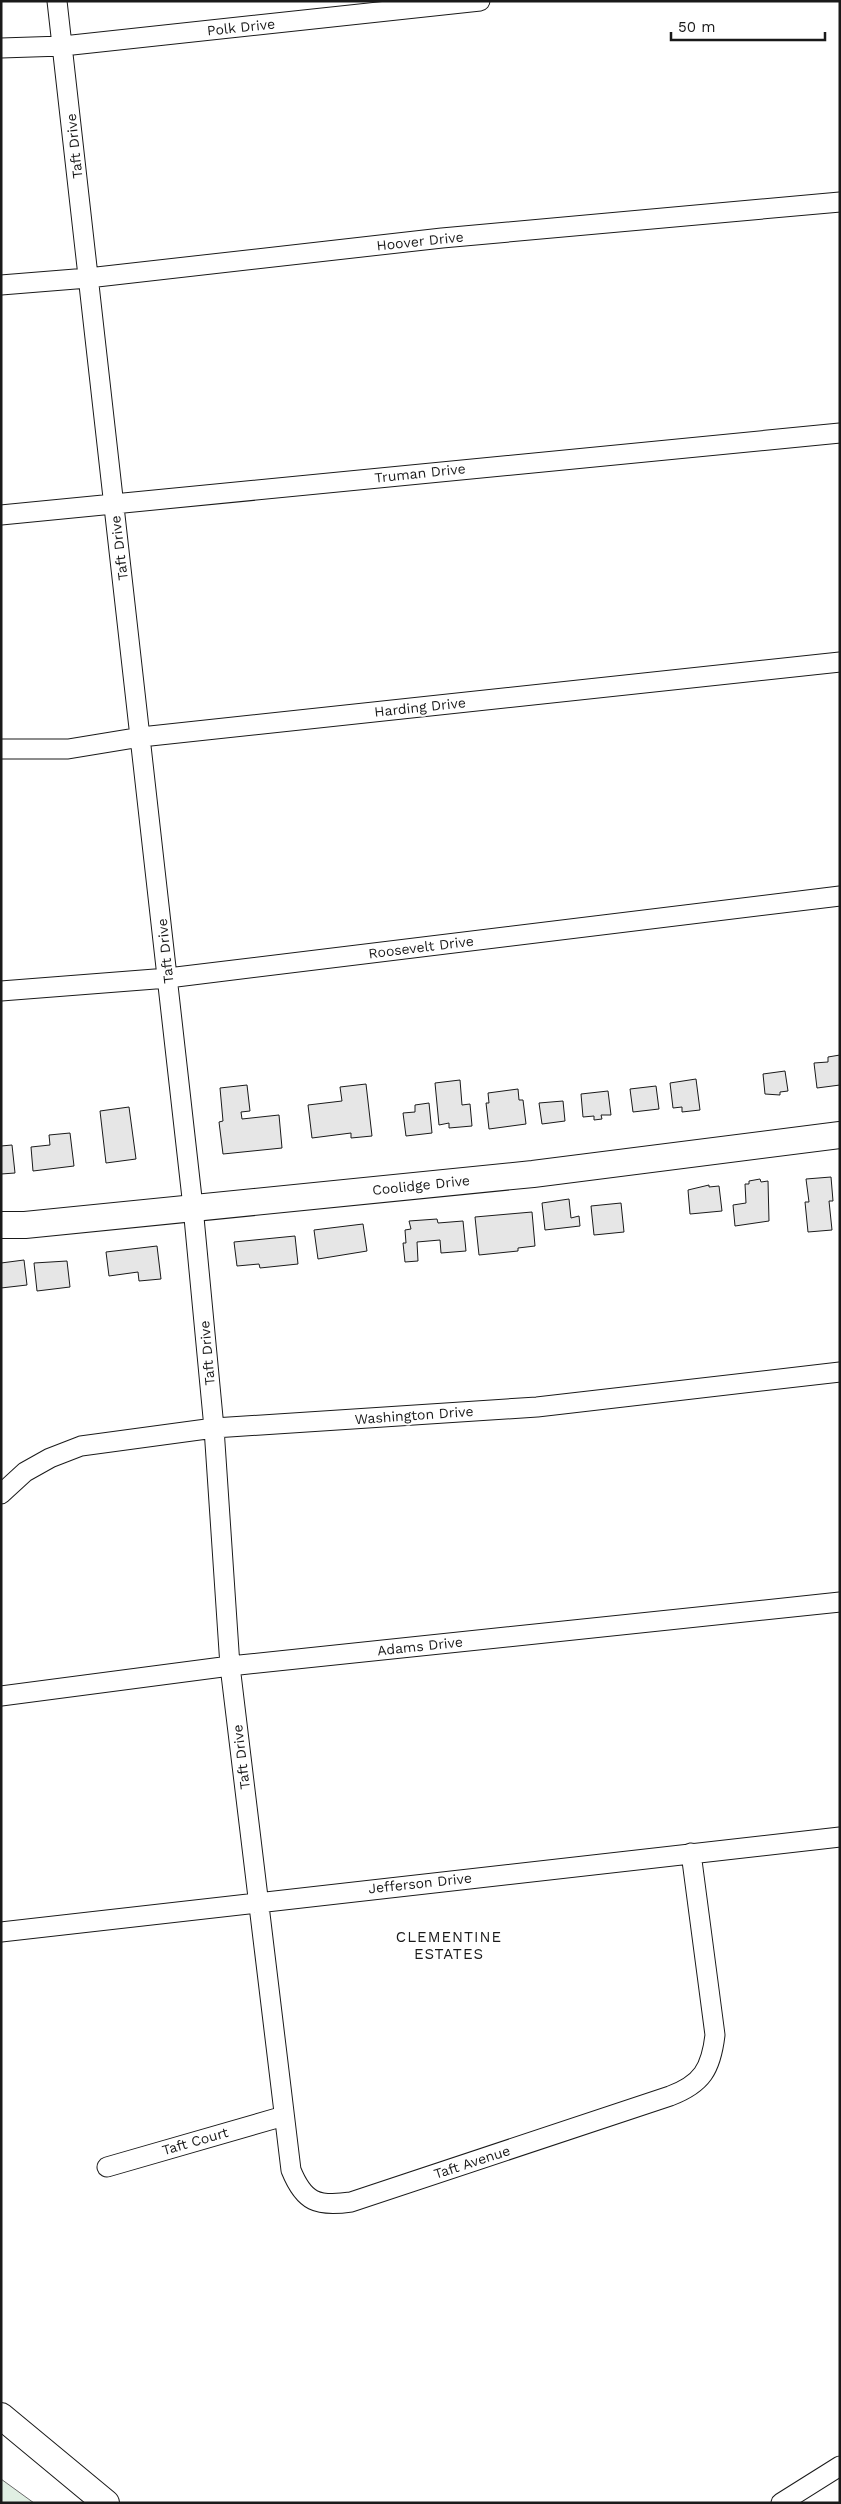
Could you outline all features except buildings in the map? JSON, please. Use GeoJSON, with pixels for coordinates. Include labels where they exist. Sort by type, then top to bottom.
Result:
{"type":"FeatureCollection","features":[{"type":"Feature","properties":{"kind":"street","name":"Taft Drive"},"geometry":{"type":"LineString","coordinates":[[57,1],[194,1207],[214,1428],[230,1666],[258,1901]]}},
{"type":"Feature","properties":{"kind":"street","name":"Polk Drive"},"geometry":{"type":"LineString","coordinates":[[1,48],[63,46],[480,1]]}},
{"type":"Feature","properties":{"kind":"street","name":"Hoover Drive"},"geometry":{"type":"LineString","coordinates":[[1,285],[88,278],[442,238],[840,202]]}},
{"type":"Feature","properties":{"kind":"street","name":"Truman Drive"},"geometry":{"type":"LineString","coordinates":[[1,515],[840,433]]}},
{"type":"Feature","properties":{"kind":"street","name":"Harding Drive"},"geometry":{"type":"LineString","coordinates":[[1,749],[68,749],[141,737],[840,662]]}},
{"type":"Feature","properties":{"kind":"street","name":"Roosevelt Drive"},"geometry":{"type":"LineString","coordinates":[[1,991],[168,978],[840,896]]}},
{"type":"Feature","properties":{"kind":"street","name":"Coolidge Drive"},"geometry":{"type":"LineString","coordinates":[[1,1226],[534,1174],[840,1135]]}},
{"type":"Feature","properties":{"kind":"street","name":"Washington Drive"},"geometry":{"type":"LineString","coordinates":[[1,1494],[25,1472],[50,1458],[81,1446],[214,1428],[537,1407],[840,1372]]}},
{"type":"Feature","properties":{"kind":"street","name":"Adams Drive"},"geometry":{"type":"LineString","coordinates":[[1,1696],[230,1666],[840,1602]]}},
{"type":"Feature","properties":{"kind":"street","name":"Jefferson Drive"},"geometry":{"type":"LineString","coordinates":[[1,1932],[258,1901],[840,1837]]}},
{"type":"Feature","properties":{"kind":"street","name":"Taft Avenue"},"geometry":{"type":"LineString","coordinates":[[258,1901],[291,2170],[298,2188],[310,2198],[324,2203],[337,2204],[351,2202],[687,2090],[698,2081],[707,2068],[713,2052],[715,2035],[691,1853]]}},
{"type":"Feature","properties":{"kind":"street","name":"Taft Court"},"geometry":{"type":"LineString","coordinates":[[107,2167],[284,2116]]}},
{"type":"Feature","properties":{"kind":"street"},"geometry":{"type":"LineString","coordinates":[[1,2416],[106,2503]]}},
{"type":"Feature","properties":{"kind":"street"},"geometry":{"type":"LineString","coordinates":[[781,2503],[840,2466]]}},
{"type":"Feature","properties":{"kind":"green space"},"geometry":{"type":"Polygon","coordinates":[[[1,2479],[34,2503],[1,2503],[1,2479]]]}},
{"type":"Feature","properties":{"kind":"district","name":"CLEMENTINE ESTATES"},"geometry":{"type":"Point","coordinates":[449,1946]}}]}
